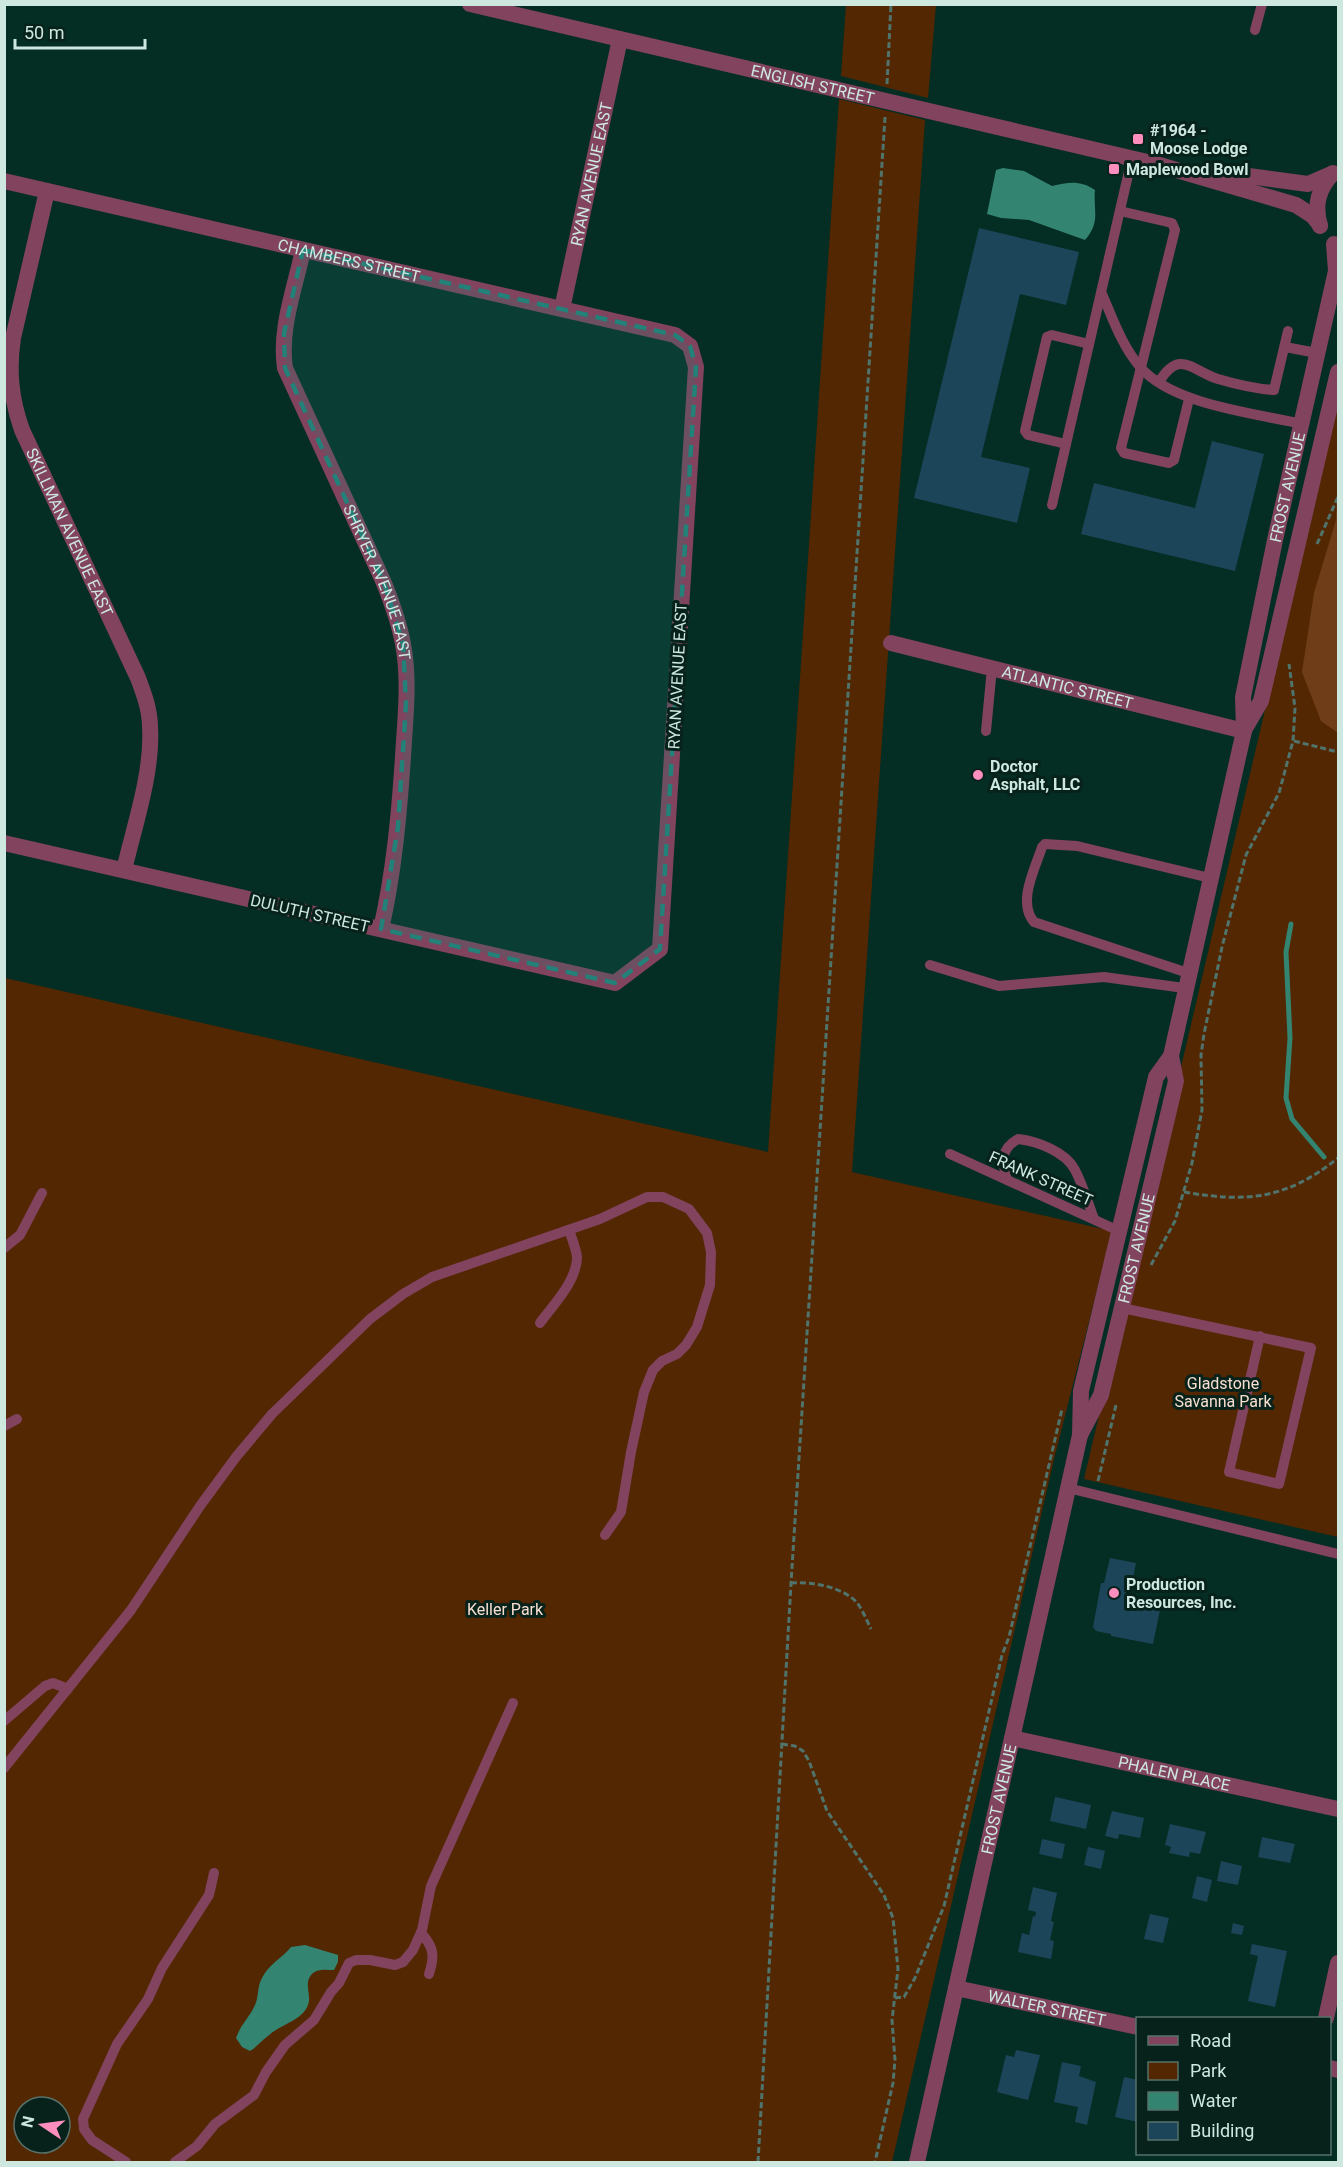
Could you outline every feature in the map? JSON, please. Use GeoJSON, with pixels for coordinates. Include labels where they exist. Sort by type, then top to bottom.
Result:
{"type":"FeatureCollection","features":[{"type":"Feature","properties":{"kind":"street","name":"ENGLISH STREET"},"geometry":{"type":"LineString","coordinates":[[470,4],[1156,164],[1296,205],[1313,216],[1326,236],[1336,245]]}},
{"type":"Feature","properties":{"kind":"street","name":"RYAN AVENUE EAST"},"geometry":{"type":"LineString","coordinates":[[562,309],[620,39]]}},
{"type":"Feature","properties":{"kind":"street","name":"ENGLISH STREET"},"geometry":{"type":"LineString","coordinates":[[1156,164],[1295,184],[1308,184],[1335,172]]}},
{"type":"Feature","properties":{"kind":"street"},"geometry":{"type":"LineString","coordinates":[[1320,225],[1317,198],[1323,185],[1335,172]]}},
{"type":"Feature","properties":{"kind":"street","name":"CHAMBERS STREET"},"geometry":{"type":"LineString","coordinates":[[4,181],[675,335],[690,346]]}},
{"type":"Feature","properties":{"kind":"street","name":"SKILLMAN AVENUE EAST"},"geometry":{"type":"LineString","coordinates":[[47,191],[13,338],[10,382],[14,407],[22,430],[138,678],[146,702],[150,726],[150,750],[124,870]]}},
{"type":"Feature","properties":{"kind":"street","name":"FROST AVENUE"},"geometry":{"type":"LineString","coordinates":[[1080,1435],[1101,1395],[1176,1081],[1171,1056],[1186,981],[1244,731],[1243,696],[1336,271],[1336,245]]}},
{"type":"Feature","properties":{"kind":"street","name":"SHRYER AVENUE EAST"},"geometry":{"type":"LineString","coordinates":[[303,250],[284,333],[282,350],[285,368],[384,583],[396,614],[407,675],[394,863],[381,929]]}},
{"type":"Feature","properties":{"kind":"street","name":"RYAN AVENUE EAST"},"geometry":{"type":"LineString","coordinates":[[615,983],[660,949],[696,367],[690,346]]}},
{"type":"Feature","properties":{"kind":"street","name":"FROST AVENUE"},"geometry":{"type":"LineString","coordinates":[[1244,731],[1261,701],[1338,372]]}},
{"type":"Feature","properties":{"kind":"street","name":"ATLANTIC STREET"},"geometry":{"type":"LineString","coordinates":[[891,643],[1244,731]]}},
{"type":"Feature","properties":{"kind":"street","name":"DULUTH STREET"},"geometry":{"type":"LineString","coordinates":[[4,843],[615,983]]}},
{"type":"Feature","properties":{"kind":"street","name":"FROST AVENUE"},"geometry":{"type":"LineString","coordinates":[[917,2163],[1080,1435],[1080,1390],[1156,1077],[1171,1056]]}},
{"type":"Feature","properties":{"kind":"street","name":"PHALEN PLACE"},"geometry":{"type":"LineString","coordinates":[[1012,1738],[1338,1809]]}},
{"type":"Feature","properties":{"kind":"street"},"geometry":{"type":"LineString","coordinates":[[1326,2017],[1338,1964]]}},
{"type":"Feature","properties":{"kind":"street","name":"WALTER STREET"},"geometry":{"type":"LineString","coordinates":[[956,1988],[1136,2027]]}},
{"type":"Feature","properties":{"kind":"lane"},"geometry":{"type":"LineString","coordinates":[[1255,30],[1262,4]]}},
{"type":"Feature","properties":{"kind":"lane"},"geometry":{"type":"LineString","coordinates":[[1052,505],[1132,158]]}},
{"type":"Feature","properties":{"kind":"lane"},"geometry":{"type":"LineString","coordinates":[[1120,211],[1172,224],[1175,227],[1121,448],[1124,453],[1169,463],[1174,460],[1189,399]]}},
{"type":"Feature","properties":{"kind":"lane"},"geometry":{"type":"LineString","coordinates":[[1102,294],[1123,342],[1141,368],[1159,382],[1189,399],[1302,424]]}},
{"type":"Feature","properties":{"kind":"lane"},"geometry":{"type":"LineString","coordinates":[[1159,382],[1171,367],[1184,364],[1198,368],[1216,378],[1274,390],[1288,331]]}},
{"type":"Feature","properties":{"kind":"lane"},"geometry":{"type":"LineString","coordinates":[[1066,444],[1028,435],[1025,431],[1047,337],[1052,335],[1089,344]]}},
{"type":"Feature","properties":{"kind":"lane"},"geometry":{"type":"LineString","coordinates":[[1284,346],[1317,353]]}},
{"type":"Feature","properties":{"kind":"lane"},"geometry":{"type":"LineString","coordinates":[[986,731],[992,668]]}},
{"type":"Feature","properties":{"kind":"lane"},"geometry":{"type":"LineString","coordinates":[[1186,981],[1034,922],[1027,910],[1027,897],[1042,847],[1045,844],[1077,846],[1210,878]]}},
{"type":"Feature","properties":{"kind":"lane"},"geometry":{"type":"LineString","coordinates":[[930,965],[999,986],[1104,978],[1186,981]]}},
{"type":"Feature","properties":{"kind":"lane"},"geometry":{"type":"LineString","coordinates":[[1007,1179],[1003,1166],[1009,1144],[1018,1139],[1041,1145],[1067,1160],[1075,1168],[1094,1219]]}},
{"type":"Feature","properties":{"kind":"lane","name":"FRANK STREET"},"geometry":{"type":"LineString","coordinates":[[950,1154],[1119,1231]]}},
{"type":"Feature","properties":{"kind":"lane"},"geometry":{"type":"LineString","coordinates":[[4,1248],[20,1234],[42,1193]]}},
{"type":"Feature","properties":{"kind":"lane"},"geometry":{"type":"LineString","coordinates":[[4,1768],[131,1610],[200,1506],[236,1457],[272,1414],[370,1319],[403,1294],[432,1277],[618,1212],[647,1197],[663,1197],[689,1209],[699,1220],[706,1233],[711,1252],[710,1285],[697,1327],[686,1345],[653,1370],[644,1392],[621,1512],[605,1535]]}},
{"type":"Feature","properties":{"kind":"lane"},"geometry":{"type":"LineString","coordinates":[[540,1323],[574,1273],[577,1261],[576,1250],[569,1230]]}},
{"type":"Feature","properties":{"kind":"lane"},"geometry":{"type":"LineString","coordinates":[[1122,1308],[1260,1336],[1311,1348],[1279,1484],[1229,1472],[1260,1336]]}},
{"type":"Feature","properties":{"kind":"lane"},"geometry":{"type":"LineString","coordinates":[[4,1426],[16,1419]]}},
{"type":"Feature","properties":{"kind":"lane"},"geometry":{"type":"LineString","coordinates":[[1068,1488],[1338,1554]]}},
{"type":"Feature","properties":{"kind":"lane"},"geometry":{"type":"LineString","coordinates":[[4,1721],[45,1686],[53,1683],[68,1689]]}},
{"type":"Feature","properties":{"kind":"lane"},"geometry":{"type":"LineString","coordinates":[[175,2163],[197,2146],[215,2124],[254,2095],[266,2072],[285,2045],[314,2020],[339,1983],[349,1963],[356,1960],[370,1960],[395,1965],[403,1962],[413,1950],[421,1933],[432,1886],[513,1703]]}},
{"type":"Feature","properties":{"kind":"lane"},"geometry":{"type":"LineString","coordinates":[[126,2163],[92,2140],[84,2129],[83,2119],[117,2044],[147,1999],[162,1968],[209,1895],[214,1873]]}},
{"type":"Feature","properties":{"kind":"lane"},"geometry":{"type":"LineString","coordinates":[[421,1933],[431,1944],[433,1962],[429,1974]]}},
{"type":"Feature","properties":{"kind":"path"},"geometry":{"type":"LineString","coordinates":[[758,2163],[791,1583],[891,4]]}},
{"type":"Feature","properties":{"kind":"path"},"geometry":{"type":"LineString","coordinates":[[1316,547],[1338,496]]}},
{"type":"Feature","properties":{"kind":"path"},"geometry":{"type":"LineString","coordinates":[[1147,1273],[1175,1221],[1192,1163],[1202,1110],[1201,1055],[1222,947],[1246,855],[1279,793],[1293,741],[1295,708],[1288,669],[1289,662]]}},
{"type":"Feature","properties":{"kind":"path"},"geometry":{"type":"LineString","coordinates":[[1293,741],[1338,752]]}},
{"type":"Feature","properties":{"kind":"path"},"geometry":{"type":"LineString","coordinates":[[1184,1192],[1216,1198],[1257,1197],[1280,1192],[1300,1184],[1338,1158]]}},
{"type":"Feature","properties":{"kind":"path"},"geometry":{"type":"LineString","coordinates":[[1095,1494],[1116,1403]]}},
{"type":"Feature","properties":{"kind":"path"},"geometry":{"type":"LineString","coordinates":[[895,1998],[904,1997],[915,1978],[944,1906],[1062,1409]]}},
{"type":"Feature","properties":{"kind":"path"},"geometry":{"type":"LineString","coordinates":[[791,1583],[803,1582],[840,1591],[857,1602],[871,1629]]}},
{"type":"Feature","properties":{"kind":"path"},"geometry":{"type":"LineString","coordinates":[[782,1744],[795,1746],[803,1751],[809,1761],[827,1811],[884,1895],[893,1918],[898,1969],[892,2020],[896,2060],[875,2163]]}},
{"type":"Feature","properties":{"kind":"highlighted area"},"geometry":{"type":"Polygon","coordinates":[[[303,250],[675,335],[690,346],[696,367],[660,949],[615,983],[381,929],[398,827],[406,704],[403,644],[384,583],[285,368],[284,333],[303,250]]]}},
{"type":"Feature","properties":{"kind":"green space"},"geometry":{"type":"Polygon","coordinates":[[[846,5],[936,5],[928,98],[841,76],[846,5]]]}},
{"type":"Feature","properties":{"kind":"green space","name":"Keller Park"},"geometry":{"type":"Polygon","coordinates":[[[839,99],[925,120],[852,1172],[1112,1231],[1054,1459],[892,2162],[5,2162],[5,978],[768,1152],[839,99]]]}},
{"type":"Feature","properties":{"kind":"green space","name":"Gladstone Savanna Park"},"geometry":{"type":"Polygon","coordinates":[[[1338,400],[1338,1537],[1084,1479],[1338,400]]]}},
{"type":"Feature","properties":{"kind":"shaded area"},"geometry":{"type":"Polygon","coordinates":[[[1338,469],[1338,733],[1321,721],[1302,672],[1314,593],[1336,520],[1338,469]]]}},
{"type":"Feature","properties":{"kind":"water"},"geometry":{"type":"Polygon","coordinates":[[[1003,168],[1024,171],[1052,186],[1074,183],[1095,190],[1095,222],[1090,234],[1085,240],[1029,220],[1001,218],[987,214],[996,170],[1003,168]]]}},
{"type":"Feature","properties":{"kind":"water"},"geometry":{"type":"Polygon","coordinates":[[[305,1945],[338,1955],[338,1962],[334,1970],[317,1971],[309,1978],[309,2001],[301,2015],[273,2032],[250,2051],[242,2047],[236,2038],[255,2005],[260,1981],[271,1965],[291,1947],[305,1945]]]}},
{"type":"Feature","properties":{"kind":"building"},"geometry":{"type":"Polygon","coordinates":[[[979,228],[1079,252],[1066,305],[1020,294],[981,457],[1030,468],[1017,523],[914,498],[979,228]]]}},
{"type":"Feature","properties":{"kind":"building"},"geometry":{"type":"Polygon","coordinates":[[[1212,441],[1264,454],[1235,571],[1081,534],[1094,483],[1195,508],[1212,441]]]}},
{"type":"Feature","properties":{"kind":"building","name":"Production Resources, Inc."},"geometry":{"type":"Polygon","coordinates":[[[1110,1558],[1136,1563],[1128,1604],[1160,1610],[1153,1644],[1111,1636],[1111,1634],[1096,1631],[1093,1627],[1101,1583],[1104,1583],[1110,1558]]]}},
{"type":"Feature","properties":{"kind":"building"},"geometry":{"type":"Polygon","coordinates":[[[1055,1797],[1091,1805],[1086,1829],[1050,1821],[1055,1797]]]}},
{"type":"Feature","properties":{"kind":"building"},"geometry":{"type":"Polygon","coordinates":[[[1112,1811],[1144,1818],[1140,1838],[1119,1834],[1118,1839],[1105,1836],[1112,1811]]]}},
{"type":"Feature","properties":{"kind":"building"},"geometry":{"type":"Polygon","coordinates":[[[1170,1824],[1206,1832],[1200,1854],[1190,1852],[1189,1857],[1169,1853],[1171,1847],[1165,1845],[1170,1824]]]}},
{"type":"Feature","properties":{"kind":"building"},"geometry":{"type":"Polygon","coordinates":[[[1262,1837],[1295,1844],[1290,1863],[1258,1857],[1262,1837]]]}},
{"type":"Feature","properties":{"kind":"building"},"geometry":{"type":"Polygon","coordinates":[[[1042,1839],[1065,1844],[1062,1859],[1039,1854],[1042,1839]]]}},
{"type":"Feature","properties":{"kind":"building"},"geometry":{"type":"Polygon","coordinates":[[[1088,1847],[1105,1851],[1101,1869],[1084,1865],[1088,1847]]]}},
{"type":"Feature","properties":{"kind":"building"},"geometry":{"type":"Polygon","coordinates":[[[1221,1861],[1242,1866],[1238,1885],[1217,1881],[1221,1861]]]}},
{"type":"Feature","properties":{"kind":"building"},"geometry":{"type":"Polygon","coordinates":[[[1197,1876],[1212,1880],[1207,1902],[1192,1898],[1197,1876]]]}},
{"type":"Feature","properties":{"kind":"building"},"geometry":{"type":"Polygon","coordinates":[[[1033,1887],[1057,1893],[1051,1921],[1054,1922],[1050,1940],[1054,1941],[1051,1959],[1018,1952],[1022,1933],[1029,1935],[1033,1916],[1035,1917],[1036,1912],[1028,1910],[1033,1887]]]}},
{"type":"Feature","properties":{"kind":"building"},"geometry":{"type":"Polygon","coordinates":[[[1150,1914],[1169,1918],[1163,1943],[1144,1939],[1150,1914]]]}},
{"type":"Feature","properties":{"kind":"building"},"geometry":{"type":"Polygon","coordinates":[[[1233,1923],[1244,1926],[1242,1935],[1231,1933],[1233,1923]]]}},
{"type":"Feature","properties":{"kind":"building"},"geometry":{"type":"Polygon","coordinates":[[[1252,1944],[1287,1951],[1275,2007],[1248,2001],[1258,1956],[1250,1954],[1252,1944]]]}},
{"type":"Feature","properties":{"kind":"building"},"geometry":{"type":"Polygon","coordinates":[[[1016,2050],[1040,2055],[1028,2100],[997,2092],[1006,2055],[1014,2057],[1016,2050]]]}},
{"type":"Feature","properties":{"kind":"building"},"geometry":{"type":"Polygon","coordinates":[[[1062,2062],[1081,2066],[1079,2076],[1096,2082],[1087,2125],[1075,2122],[1078,2107],[1054,2102],[1062,2062]]]}},
{"type":"Feature","properties":{"kind":"building"},"geometry":{"type":"Polygon","coordinates":[[[1124,2077],[1136,2080],[1136,2122],[1115,2117],[1124,2077]]]}},
{"type":"Feature","properties":{"kind":"waterway"},"geometry":{"type":"LineString","coordinates":[[1291,924],[1286,952],[1290,1038],[1286,1098],[1292,1119],[1324,1157]]}},
{"type":"Feature","properties":{"kind":"place","name":"#1964 - Moose Lodge"},"geometry":{"type":"Point","coordinates":[1138,139]}},
{"type":"Feature","properties":{"kind":"place","name":"Maplewood Bowl"},"geometry":{"type":"Point","coordinates":[1114,169]}},
{"type":"Feature","properties":{"kind":"place","name":"Doctor Asphalt, LLC"},"geometry":{"type":"Point","coordinates":[978,775]}},
{"type":"Feature","properties":{"kind":"place","name":"Production Resources, Inc."},"geometry":{"type":"Point","coordinates":[1114,1593]}}]}
